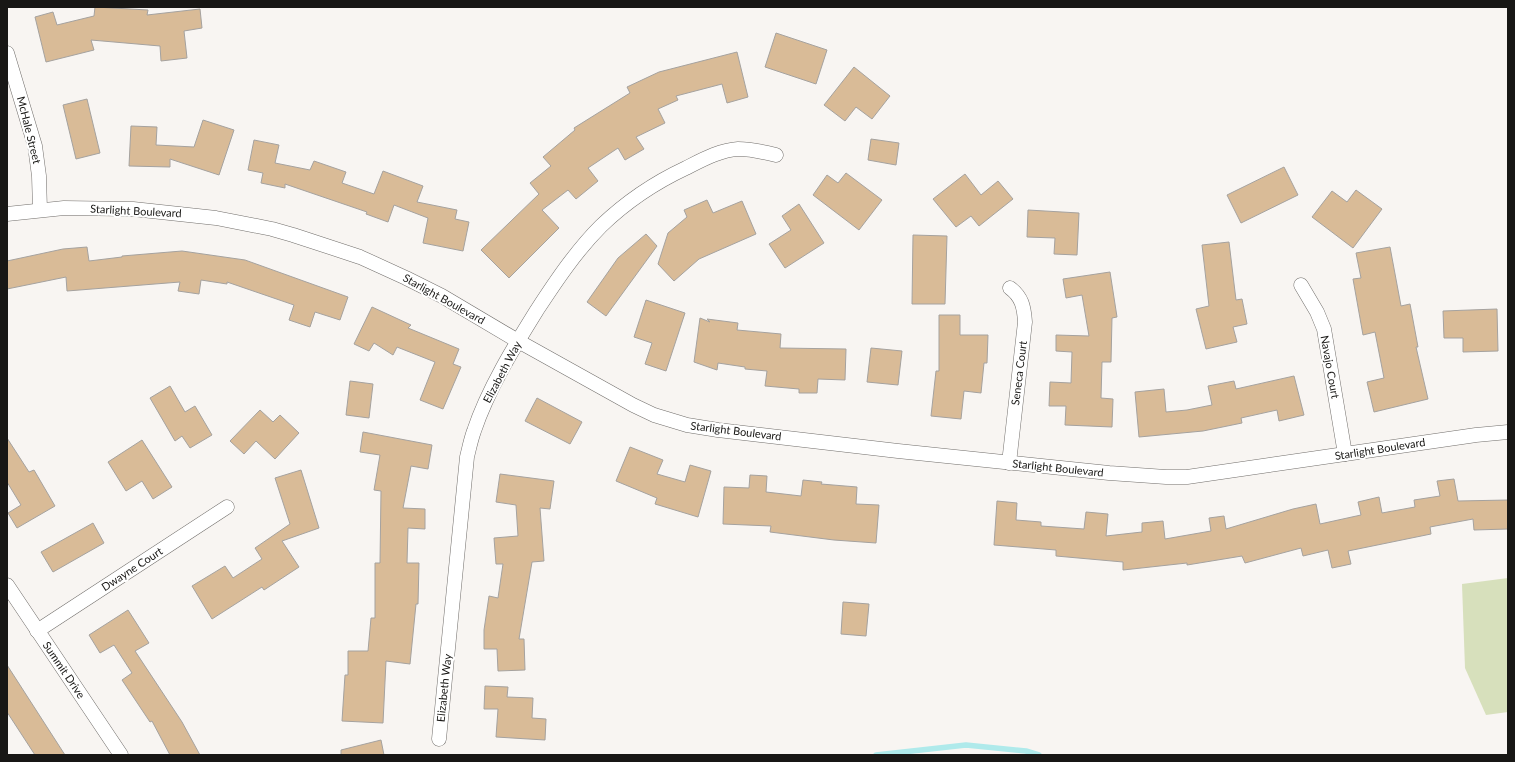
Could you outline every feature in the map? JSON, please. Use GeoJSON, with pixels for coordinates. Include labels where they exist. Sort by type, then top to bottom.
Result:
{"type":"FeatureCollection","features":[{"type":"Feature","properties":{"kind":"street","name":"McHale Street"},"geometry":{"type":"LineString","coordinates":[[7,53],[36,146],[40,176],[40,210]]}},
{"type":"Feature","properties":{"kind":"street","name":"Elizabeth Way"},"geometry":{"type":"LineString","coordinates":[[439,738],[467,457],[473,432],[484,405],[518,341],[549,292],[584,244],[603,225],[632,201],[675,173],[720,153],[736,149],[752,150],[776,155]]}},
{"type":"Feature","properties":{"kind":"street","name":"Starlight Boulevard"},"geometry":{"type":"LineString","coordinates":[[7,214],[64,208],[132,209],[180,213],[250,224],[293,235],[360,257],[400,275],[442,296],[518,341],[633,405],[654,415],[687,425],[898,451],[1166,478],[1187,477],[1469,435],[1508,432]]}},
{"type":"Feature","properties":{"kind":"street","name":"Navajo Court"},"geometry":{"type":"LineString","coordinates":[[1301,285],[1317,312],[1324,330],[1345,454]]}},
{"type":"Feature","properties":{"kind":"street","name":"Seneca Court"},"geometry":{"type":"LineString","coordinates":[[1009,463],[1025,322],[1022,301],[1010,288]]}},
{"type":"Feature","properties":{"kind":"street","name":"Dwayne Court"},"geometry":{"type":"LineString","coordinates":[[37,631],[226,507]]}},
{"type":"Feature","properties":{"kind":"street","name":"Summit Drive"},"geometry":{"type":"LineString","coordinates":[[7,585],[121,755]]}},
{"type":"Feature","properties":{"kind":"green space"},"geometry":{"type":"Polygon","coordinates":[[[1508,578],[1508,712],[1486,715],[1465,668],[1462,584],[1508,578]]]}},
{"type":"Feature","properties":{"kind":"building"},"geometry":{"type":"Polygon","coordinates":[[[95,7],[148,10],[147,15],[200,9],[202,28],[184,31],[187,58],[161,61],[160,46],[91,40],[94,50],[46,62],[35,17],[53,12],[57,25],[94,16],[95,7]]]}},
{"type":"Feature","properties":{"kind":"building"},"geometry":{"type":"Polygon","coordinates":[[[776,33],[827,50],[816,84],[765,67],[776,33]]]}},
{"type":"Feature","properties":{"kind":"building"},"geometry":{"type":"Polygon","coordinates":[[[737,52],[748,97],[727,103],[722,84],[676,96],[678,100],[658,109],[665,123],[636,137],[644,149],[625,160],[618,148],[588,168],[598,181],[576,199],[568,190],[542,210],[559,228],[509,278],[481,250],[539,194],[530,183],[551,166],[543,157],[575,130],[574,128],[630,93],[627,87],[659,72],[737,52]]]}},
{"type":"Feature","properties":{"kind":"building"},"geometry":{"type":"Polygon","coordinates":[[[854,67],[890,96],[872,119],[856,107],[845,121],[824,105],[854,67]]]}},
{"type":"Feature","properties":{"kind":"building"},"geometry":{"type":"Polygon","coordinates":[[[87,99],[100,153],[76,159],[63,105],[87,99]]]}},
{"type":"Feature","properties":{"kind":"building"},"geometry":{"type":"Polygon","coordinates":[[[203,120],[234,130],[219,175],[170,159],[170,167],[129,166],[131,126],[157,127],[156,145],[194,147],[203,120]]]}},
{"type":"Feature","properties":{"kind":"building"},"geometry":{"type":"Polygon","coordinates":[[[871,139],[899,143],[896,165],[868,160],[871,139]]]}},
{"type":"Feature","properties":{"kind":"building"},"geometry":{"type":"Polygon","coordinates":[[[254,140],[279,145],[275,163],[310,170],[314,161],[346,172],[342,183],[374,194],[383,171],[423,186],[417,202],[457,210],[455,219],[469,222],[463,251],[423,243],[428,218],[394,205],[388,222],[366,214],[367,212],[285,184],[285,188],[261,183],[263,173],[248,170],[254,140]]]}},
{"type":"Feature","properties":{"kind":"building"},"geometry":{"type":"Polygon","coordinates":[[[1284,167],[1298,195],[1241,223],[1227,195],[1284,167]]]}},
{"type":"Feature","properties":{"kind":"building"},"geometry":{"type":"Polygon","coordinates":[[[846,173],[882,200],[859,230],[813,195],[827,175],[838,183],[846,173]]]}},
{"type":"Feature","properties":{"kind":"building"},"geometry":{"type":"Polygon","coordinates":[[[965,174],[981,195],[998,181],[1013,199],[979,226],[971,216],[956,227],[933,199],[965,174]]]}},
{"type":"Feature","properties":{"kind":"building"},"geometry":{"type":"Polygon","coordinates":[[[1356,190],[1382,209],[1353,248],[1312,217],[1332,191],[1347,202],[1356,190]]]}},
{"type":"Feature","properties":{"kind":"building"},"geometry":{"type":"Polygon","coordinates":[[[707,200],[713,213],[742,201],[756,234],[699,259],[674,281],[658,264],[668,233],[687,217],[684,210],[707,200]]]}},
{"type":"Feature","properties":{"kind":"building"},"geometry":{"type":"Polygon","coordinates":[[[799,204],[824,243],[785,268],[769,244],[791,230],[782,216],[799,204]]]}},
{"type":"Feature","properties":{"kind":"building"},"geometry":{"type":"Polygon","coordinates":[[[1028,210],[1079,213],[1077,255],[1054,254],[1055,238],[1027,237],[1028,210]]]}},
{"type":"Feature","properties":{"kind":"building"},"geometry":{"type":"Polygon","coordinates":[[[646,234],[657,246],[606,316],[587,302],[618,258],[646,234]]]}},
{"type":"Feature","properties":{"kind":"building"},"geometry":{"type":"Polygon","coordinates":[[[913,235],[947,236],[945,304],[912,304],[913,235]]]}},
{"type":"Feature","properties":{"kind":"building"},"geometry":{"type":"Polygon","coordinates":[[[1229,242],[1236,300],[1242,299],[1247,324],[1233,327],[1237,342],[1206,349],[1196,309],[1209,306],[1202,245],[1229,242]]]}},
{"type":"Feature","properties":{"kind":"building"},"geometry":{"type":"Polygon","coordinates":[[[87,247],[89,261],[122,256],[182,251],[245,260],[348,297],[340,320],[315,312],[310,327],[289,320],[294,305],[227,282],[227,284],[201,280],[199,294],[178,291],[180,282],[67,291],[66,277],[7,289],[7,261],[63,249],[87,247]]]}},
{"type":"Feature","properties":{"kind":"building"},"geometry":{"type":"Polygon","coordinates":[[[1390,247],[1401,306],[1410,304],[1418,347],[1416,347],[1428,399],[1374,412],[1367,382],[1384,378],[1375,332],[1363,335],[1353,279],[1361,278],[1356,253],[1390,247]]]}},
{"type":"Feature","properties":{"kind":"building"},"geometry":{"type":"Polygon","coordinates":[[[1110,272],[1117,317],[1112,318],[1111,362],[1102,362],[1101,398],[1113,399],[1112,427],[1065,425],[1066,406],[1049,406],[1050,382],[1071,383],[1072,352],[1056,351],[1056,335],[1089,336],[1082,295],[1066,298],[1063,279],[1110,272]]]}},
{"type":"Feature","properties":{"kind":"building"},"geometry":{"type":"Polygon","coordinates":[[[646,300],[685,313],[666,371],[645,364],[652,343],[634,337],[646,300]]]}},
{"type":"Feature","properties":{"kind":"building"},"geometry":{"type":"Polygon","coordinates":[[[372,307],[411,325],[408,328],[459,349],[453,364],[461,367],[443,409],[420,400],[435,362],[397,347],[393,355],[374,343],[369,351],[354,344],[372,307]]]}},
{"type":"Feature","properties":{"kind":"building"},"geometry":{"type":"Polygon","coordinates":[[[1497,309],[1498,351],[1463,352],[1463,338],[1444,338],[1443,311],[1497,309]]]}},
{"type":"Feature","properties":{"kind":"building"},"geometry":{"type":"Polygon","coordinates":[[[939,315],[960,315],[960,335],[988,335],[987,363],[984,363],[981,393],[964,391],[961,419],[931,416],[936,371],[939,371],[939,315]]]}},
{"type":"Feature","properties":{"kind":"building"},"geometry":{"type":"Polygon","coordinates":[[[700,318],[710,322],[707,319],[738,323],[737,330],[781,334],[780,348],[846,349],[845,380],[818,379],[817,393],[799,393],[799,389],[765,386],[767,371],[745,369],[745,367],[718,363],[717,370],[694,362],[700,318]]]}},
{"type":"Feature","properties":{"kind":"building"},"geometry":{"type":"Polygon","coordinates":[[[871,348],[902,351],[898,385],[867,382],[871,348]]]}},
{"type":"Feature","properties":{"kind":"building"},"geometry":{"type":"Polygon","coordinates":[[[1294,376],[1304,415],[1279,421],[1277,410],[1241,418],[1242,423],[1203,431],[1139,437],[1135,392],[1164,389],[1166,412],[1187,410],[1212,405],[1208,386],[1234,381],[1236,389],[1294,376]]]}},
{"type":"Feature","properties":{"kind":"building"},"geometry":{"type":"Polygon","coordinates":[[[350,381],[373,384],[369,418],[346,415],[350,381]]]}},
{"type":"Feature","properties":{"kind":"building"},"geometry":{"type":"Polygon","coordinates":[[[170,386],[185,412],[195,406],[212,435],[190,448],[182,436],[175,441],[150,398],[170,386]]]}},
{"type":"Feature","properties":{"kind":"building"},"geometry":{"type":"Polygon","coordinates":[[[537,398],[582,422],[570,444],[525,421],[537,398]]]}},
{"type":"Feature","properties":{"kind":"building"},"geometry":{"type":"Polygon","coordinates":[[[260,410],[273,422],[280,415],[299,433],[275,459],[256,441],[244,454],[230,441],[260,410]]]}},
{"type":"Feature","properties":{"kind":"building"},"geometry":{"type":"Polygon","coordinates":[[[363,432],[432,445],[428,469],[411,466],[403,508],[425,509],[425,529],[408,528],[407,563],[419,563],[418,604],[416,604],[410,664],[386,661],[383,723],[342,721],[345,675],[348,675],[348,651],[368,651],[371,618],[375,618],[375,563],[380,563],[381,491],[374,490],[380,455],[360,452],[363,432]]]}},
{"type":"Feature","properties":{"kind":"building"},"geometry":{"type":"Polygon","coordinates":[[[7,438],[29,472],[34,470],[55,506],[17,528],[8,513],[21,505],[7,482],[7,438]]]}},
{"type":"Feature","properties":{"kind":"building"},"geometry":{"type":"Polygon","coordinates":[[[142,440],[172,487],[153,499],[142,481],[126,491],[108,462],[142,440]]]}},
{"type":"Feature","properties":{"kind":"building"},"geometry":{"type":"Polygon","coordinates":[[[630,447],[663,460],[657,474],[685,482],[690,465],[711,471],[698,517],[655,504],[657,498],[616,481],[630,447]]]}},
{"type":"Feature","properties":{"kind":"building"},"geometry":{"type":"Polygon","coordinates":[[[301,470],[319,528],[282,541],[299,567],[264,590],[262,587],[212,619],[192,586],[225,566],[233,578],[262,559],[255,548],[290,524],[275,478],[301,470]]]}},
{"type":"Feature","properties":{"kind":"building"},"geometry":{"type":"Polygon","coordinates":[[[500,474],[554,481],[550,509],[540,508],[544,561],[532,562],[519,639],[524,639],[525,670],[498,671],[497,649],[484,649],[484,630],[489,596],[498,598],[503,564],[496,564],[494,538],[518,536],[516,505],[496,502],[500,474]]]}},
{"type":"Feature","properties":{"kind":"building"},"geometry":{"type":"Polygon","coordinates":[[[750,475],[767,476],[766,492],[801,496],[803,480],[822,482],[821,484],[857,487],[856,504],[879,505],[876,543],[834,540],[770,532],[771,526],[723,524],[724,487],[749,488],[750,475]]]}},
{"type":"Feature","properties":{"kind":"building"},"geometry":{"type":"Polygon","coordinates":[[[1454,479],[1458,501],[1508,500],[1508,529],[1474,530],[1473,519],[1430,527],[1431,534],[1348,551],[1351,564],[1332,568],[1328,550],[1303,556],[1301,548],[1245,563],[1242,556],[1187,565],[1187,563],[1123,570],[1123,562],[1056,556],[1056,550],[994,545],[997,501],[1017,503],[1016,520],[1041,522],[1041,526],[1084,529],[1086,512],[1108,514],[1106,536],[1142,532],[1142,523],[1163,521],[1165,539],[1211,531],[1209,518],[1224,516],[1226,529],[1293,509],[1316,504],[1320,524],[1361,515],[1358,502],[1379,497],[1382,513],[1415,507],[1414,500],[1440,496],[1437,481],[1454,479]]]}},
{"type":"Feature","properties":{"kind":"building"},"geometry":{"type":"Polygon","coordinates":[[[93,523],[104,543],[53,572],[41,552],[93,523]]]}},
{"type":"Feature","properties":{"kind":"building"},"geometry":{"type":"Polygon","coordinates":[[[843,602],[869,604],[866,636],[841,634],[843,602]]]}},
{"type":"Feature","properties":{"kind":"building"},"geometry":{"type":"Polygon","coordinates":[[[128,610],[149,643],[135,651],[182,722],[200,755],[170,755],[152,721],[150,722],[122,680],[132,673],[114,645],[100,653],[89,635],[128,610]]]}},
{"type":"Feature","properties":{"kind":"building"},"geometry":{"type":"Polygon","coordinates":[[[7,665],[65,755],[35,755],[7,712],[7,665]]]}},
{"type":"Feature","properties":{"kind":"building"},"geometry":{"type":"Polygon","coordinates":[[[485,686],[508,687],[507,697],[533,698],[532,718],[546,719],[545,740],[496,737],[498,709],[484,709],[485,686]]]}},
{"type":"Feature","properties":{"kind":"building"},"geometry":{"type":"Polygon","coordinates":[[[381,740],[384,755],[341,755],[341,750],[381,740]]]}},
{"type":"Feature","properties":{"kind":"waterway"},"geometry":{"type":"LineString","coordinates":[[876,755],[966,745],[1026,751],[1039,755]]}}]}
